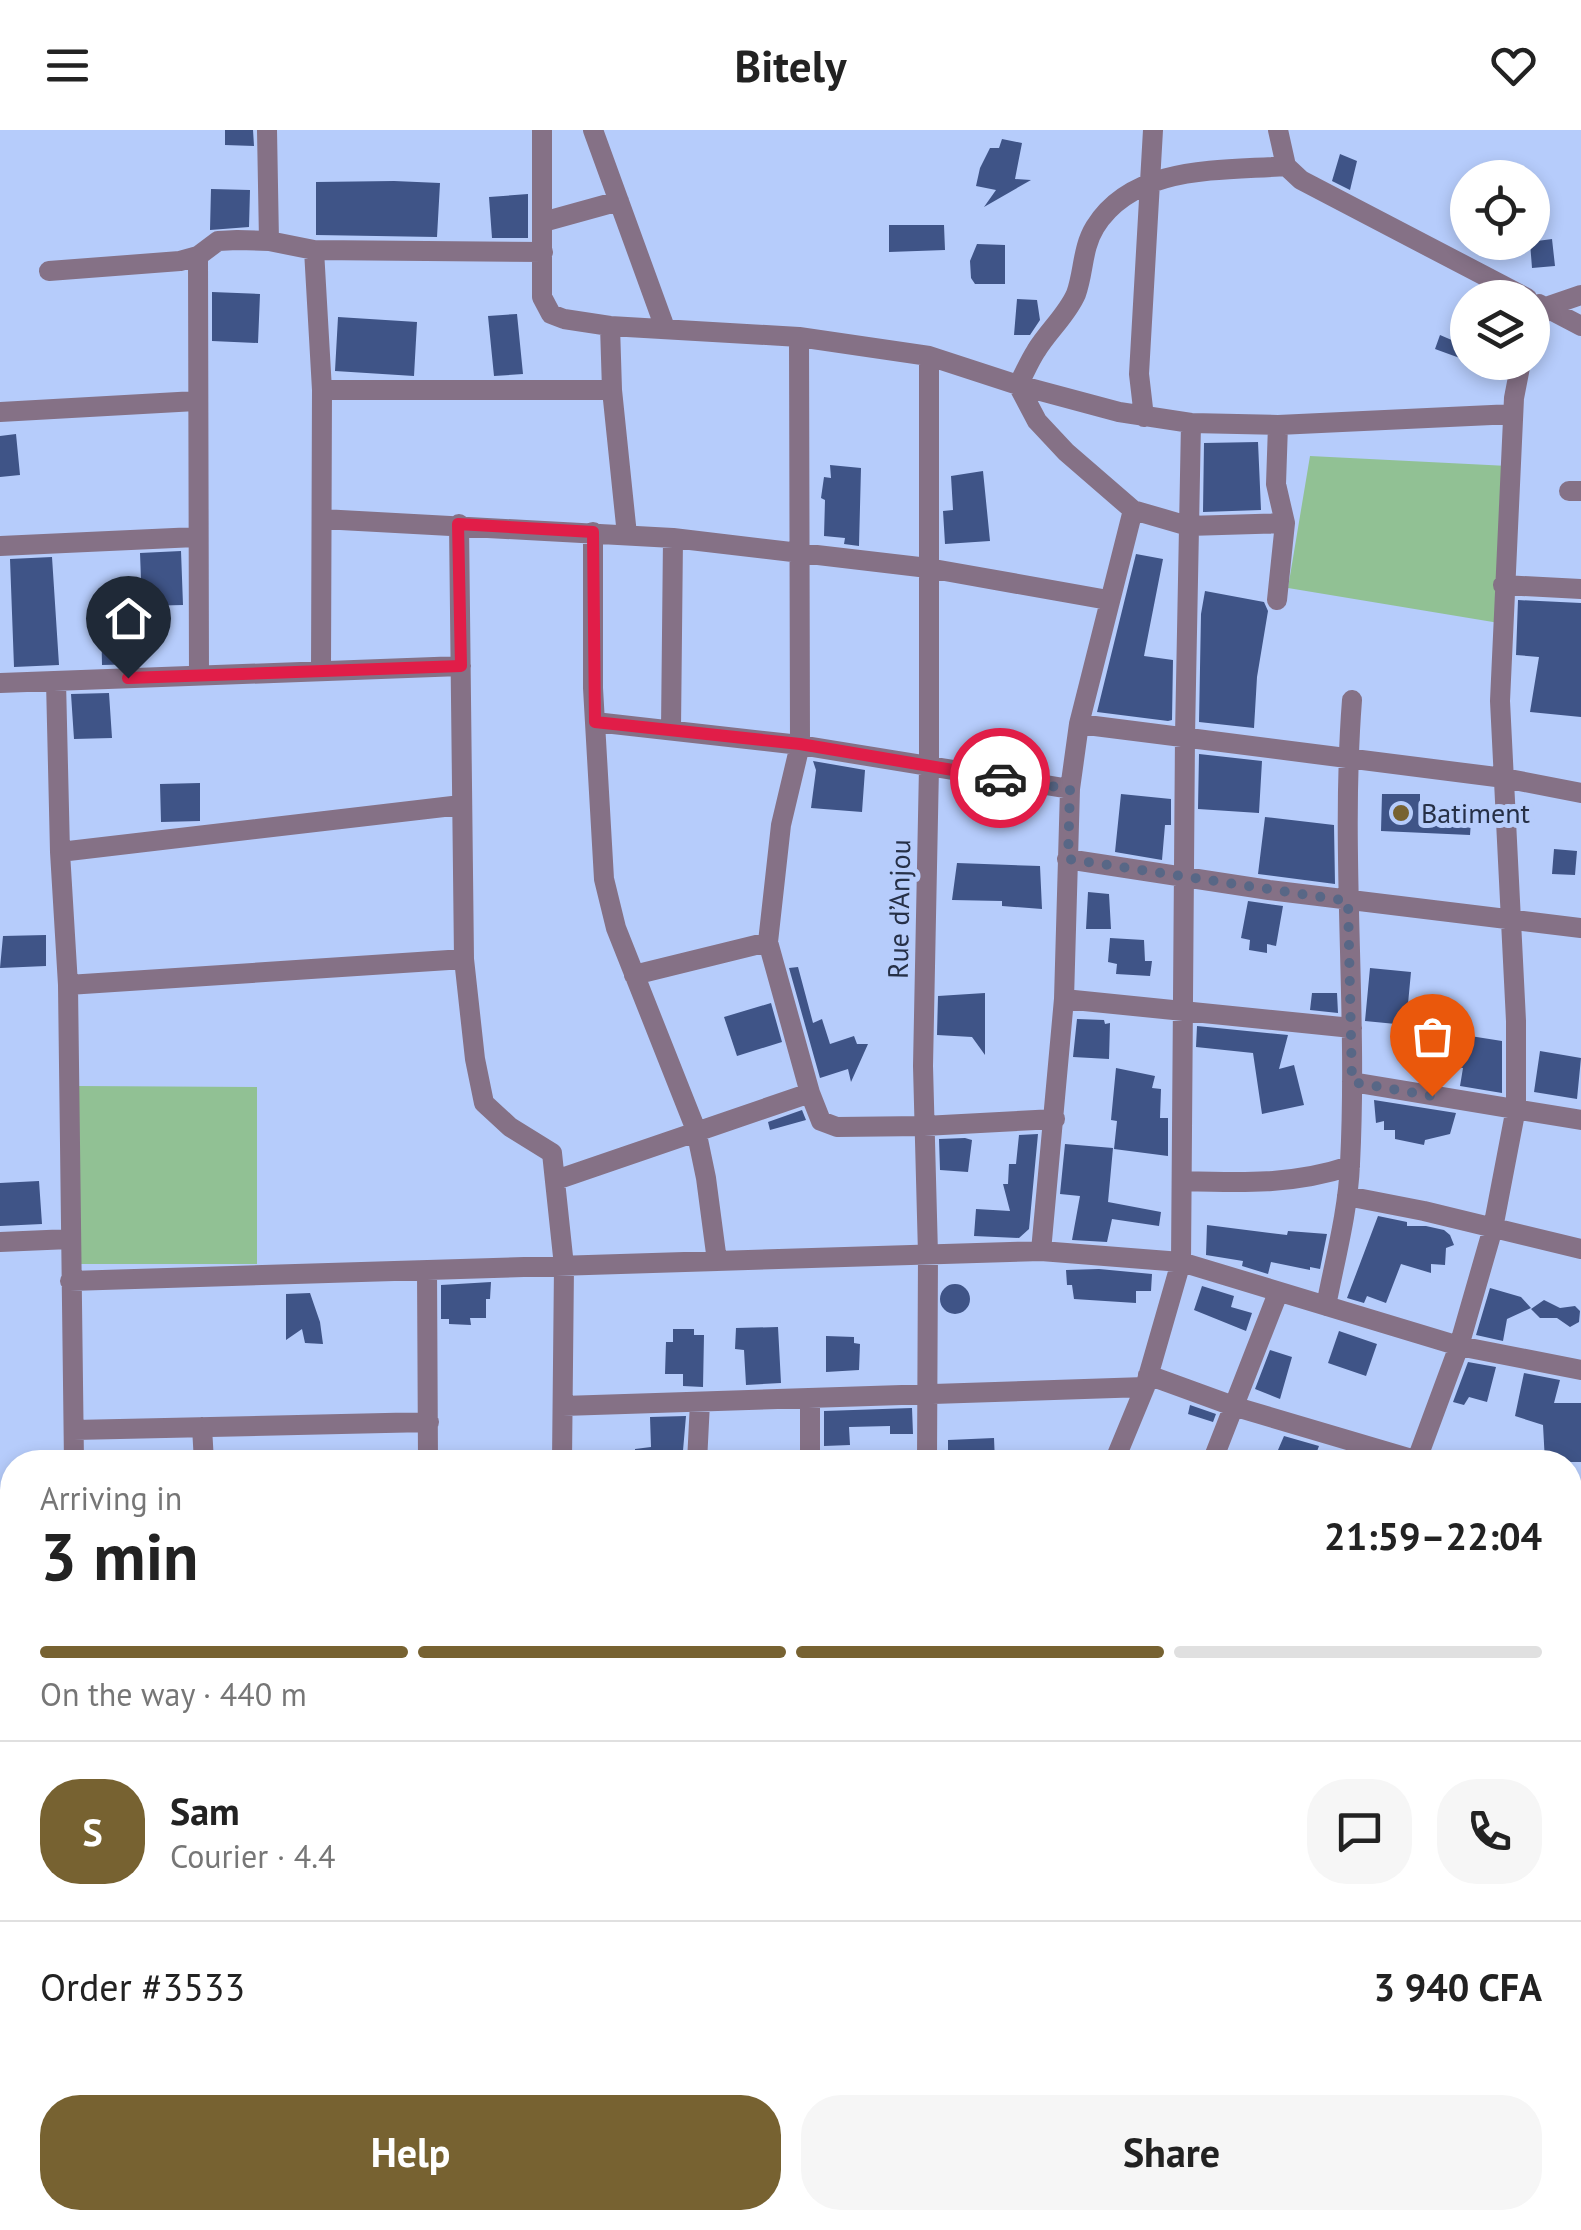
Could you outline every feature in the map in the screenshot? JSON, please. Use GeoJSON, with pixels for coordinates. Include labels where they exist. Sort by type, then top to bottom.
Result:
{"type":"FeatureCollection","features":[{"type":"Feature","properties":{"kind":"street"},"geometry":{"type":"LineString","coordinates":[[267,130],[269,241]]}},
{"type":"Feature","properties":{"kind":"street"},"geometry":{"type":"LineString","coordinates":[[542,130],[542,297],[548,310],[564,319],[610,326],[799,337],[928,356],[1018,385],[1144,417],[1191,422],[1278,425],[1513,414]]}},
{"type":"Feature","properties":{"kind":"street"},"geometry":{"type":"LineString","coordinates":[[593,130],[664,328]]}},
{"type":"Feature","properties":{"kind":"street"},"geometry":{"type":"LineString","coordinates":[[1144,417],[1139,374],[1152,130]]}},
{"type":"Feature","properties":{"kind":"street"},"geometry":{"type":"LineString","coordinates":[[1278,130],[1286,166],[1301,180],[1493,280]]}},
{"type":"Feature","properties":{"kind":"street"},"geometry":{"type":"LineString","coordinates":[[1018,385],[1077,290],[1086,246],[1096,226],[1122,199],[1147,182],[1190,174],[1286,166]]}},
{"type":"Feature","properties":{"kind":"street"},"geometry":{"type":"LineString","coordinates":[[543,222],[618,200]]}},
{"type":"Feature","properties":{"kind":"street"},"geometry":{"type":"LineString","coordinates":[[49,272],[158,264],[198,256],[218,240],[269,241],[314,250],[543,252]]}},
{"type":"Feature","properties":{"kind":"street"},"geometry":{"type":"LineString","coordinates":[[314,250],[322,390],[321,671]]}},
{"type":"Feature","properties":{"kind":"street"},"geometry":{"type":"LineString","coordinates":[[198,256],[196,537],[200,676]]}},
{"type":"Feature","properties":{"kind":"street"},"geometry":{"type":"LineString","coordinates":[[1550,300],[1581,295]]}},
{"type":"Feature","properties":{"kind":"street"},"geometry":{"type":"LineString","coordinates":[[1550,310],[1581,326]]}},
{"type":"Feature","properties":{"kind":"street"},"geometry":{"type":"LineString","coordinates":[[610,326],[626,535]]}},
{"type":"Feature","properties":{"kind":"street"},"geometry":{"type":"LineString","coordinates":[[799,337],[800,744],[781,825],[768,942],[810,1094],[821,1121],[828,1126],[1055,1119]]}},
{"type":"Feature","properties":{"kind":"street","name":"Rue d’Anjou"},"geometry":{"type":"LineString","coordinates":[[927,1450],[924,1126],[929,767],[928,356]]}},
{"type":"Feature","properties":{"kind":"street"},"geometry":{"type":"LineString","coordinates":[[1422,1450],[1459,1346],[1492,1228],[1516,1108],[1516,1021],[1500,700],[1503,585],[1518,380]]}},
{"type":"Feature","properties":{"kind":"street"},"geometry":{"type":"LineString","coordinates":[[1018,385],[1038,421],[1066,452],[1134,510],[1188,526],[1285,523]]}},
{"type":"Feature","properties":{"kind":"street"},"geometry":{"type":"LineString","coordinates":[[322,390],[612,390]]}},
{"type":"Feature","properties":{"kind":"street"},"geometry":{"type":"LineString","coordinates":[[0,412],[196,401]]}},
{"type":"Feature","properties":{"kind":"street"},"geometry":{"type":"LineString","coordinates":[[1119,1450],[1146,1381],[1182,1262],[1191,422]]}},
{"type":"Feature","properties":{"kind":"street"},"geometry":{"type":"LineString","coordinates":[[1277,600],[1285,523],[1276,484],[1278,425]]}},
{"type":"Feature","properties":{"kind":"street"},"geometry":{"type":"LineString","coordinates":[[1041,1252],[1064,999],[1070,789],[1079,724],[1134,510]]}},
{"type":"Feature","properties":{"kind":"street"},"geometry":{"type":"LineString","coordinates":[[322,519],[673,538],[928,568],[1108,600]]}},
{"type":"Feature","properties":{"kind":"street"},"geometry":{"type":"LineString","coordinates":[[458,524],[464,959],[474,1059],[484,1103],[510,1127],[552,1153],[564,1266],[562,1450]]}},
{"type":"Feature","properties":{"kind":"street"},"geometry":{"type":"LineString","coordinates":[[593,532],[595,722],[604,879],[616,928],[696,1130],[717,1261]]}},
{"type":"Feature","properties":{"kind":"street"},"geometry":{"type":"LineString","coordinates":[[0,546],[196,537]]}},
{"type":"Feature","properties":{"kind":"street"},"geometry":{"type":"LineString","coordinates":[[671,729],[673,538]]}},
{"type":"Feature","properties":{"kind":"street"},"geometry":{"type":"LineString","coordinates":[[1503,585],[1581,588]]}},
{"type":"Feature","properties":{"kind":"street"},"geometry":{"type":"LineString","coordinates":[[0,683],[461,666]]}},
{"type":"Feature","properties":{"kind":"street"},"geometry":{"type":"LineString","coordinates":[[56,681],[68,984],[74,1450]]}},
{"type":"Feature","properties":{"kind":"street"},"geometry":{"type":"LineString","coordinates":[[1326,1306],[1350,1166],[1348,758],[1352,700]]}},
{"type":"Feature","properties":{"kind":"street"},"geometry":{"type":"LineString","coordinates":[[595,722],[800,744],[1070,789]]}},
{"type":"Feature","properties":{"kind":"street"},"geometry":{"type":"LineString","coordinates":[[1079,724],[1504,778],[1581,793]]}},
{"type":"Feature","properties":{"kind":"street"},"geometry":{"type":"LineString","coordinates":[[60,852],[461,805]]}},
{"type":"Feature","properties":{"kind":"street"},"geometry":{"type":"LineString","coordinates":[[1068,859],[1348,901],[1581,928]]}},
{"type":"Feature","properties":{"kind":"street"},"geometry":{"type":"LineString","coordinates":[[634,975],[768,942]]}},
{"type":"Feature","properties":{"kind":"street"},"geometry":{"type":"LineString","coordinates":[[68,984],[464,959]]}},
{"type":"Feature","properties":{"kind":"street"},"geometry":{"type":"LineString","coordinates":[[1064,999],[1352,1028]]}},
{"type":"Feature","properties":{"kind":"street"},"geometry":{"type":"LineString","coordinates":[[1352,1082],[1581,1120]]}},
{"type":"Feature","properties":{"kind":"street"},"geometry":{"type":"LineString","coordinates":[[556,1180],[810,1094]]}},
{"type":"Feature","properties":{"kind":"street"},"geometry":{"type":"LineString","coordinates":[[1182,1181],[1279,1182],[1350,1166]]}},
{"type":"Feature","properties":{"kind":"street"},"geometry":{"type":"LineString","coordinates":[[1347,1196],[1581,1249]]}},
{"type":"Feature","properties":{"kind":"street"},"geometry":{"type":"LineString","coordinates":[[0,1242],[70,1239]]}},
{"type":"Feature","properties":{"kind":"street"},"geometry":{"type":"LineString","coordinates":[[70,1281],[1041,1252],[1182,1262],[1459,1346],[1581,1370]]}},
{"type":"Feature","properties":{"kind":"street"},"geometry":{"type":"LineString","coordinates":[[426,1270],[428,1450]]}},
{"type":"Feature","properties":{"kind":"street"},"geometry":{"type":"LineString","coordinates":[[1217,1450],[1278,1294]]}},
{"type":"Feature","properties":{"kind":"street"},"geometry":{"type":"LineString","coordinates":[[564,1406],[927,1394],[1146,1381],[1378,1450]]}},
{"type":"Feature","properties":{"kind":"street"},"geometry":{"type":"LineString","coordinates":[[810,1398],[810,1450]]}},
{"type":"Feature","properties":{"kind":"street"},"geometry":{"type":"LineString","coordinates":[[698,1450],[700,1402]]}},
{"type":"Feature","properties":{"kind":"street"},"geometry":{"type":"LineString","coordinates":[[74,1430],[429,1422]]}},
{"type":"Feature","properties":{"kind":"street"},"geometry":{"type":"LineString","coordinates":[[202,1427],[203,1450]]}},
{"type":"Feature","properties":{"kind":"green space"},"geometry":{"type":"Polygon","coordinates":[[[1310,456],[1508,466],[1499,623],[1288,588],[1310,456]]]}},
{"type":"Feature","properties":{"kind":"green space"},"geometry":{"type":"Polygon","coordinates":[[[78,1086],[257,1087],[257,1264],[79,1264],[78,1086]]]}},
{"type":"Feature","properties":{"kind":"building"},"geometry":{"type":"Polygon","coordinates":[[[225,130],[253,130],[254,146],[225,145],[225,130]]]}},
{"type":"Feature","properties":{"kind":"building"},"geometry":{"type":"Polygon","coordinates":[[[1002,139],[1022,143],[1015,179],[1031,180],[984,207],[996,190],[976,186],[980,168],[990,148],[999,148],[1002,139]]]}},
{"type":"Feature","properties":{"kind":"building"},"geometry":{"type":"Polygon","coordinates":[[[1340,154],[1357,161],[1350,190],[1332,181],[1340,154]]]}},
{"type":"Feature","properties":{"kind":"building"},"geometry":{"type":"Polygon","coordinates":[[[316,182],[440,183],[437,237],[316,235],[316,182]]]}},
{"type":"Feature","properties":{"kind":"building"},"geometry":{"type":"Polygon","coordinates":[[[211,189],[250,190],[249,227],[210,230],[211,189]]]}},
{"type":"Feature","properties":{"kind":"building"},"geometry":{"type":"Polygon","coordinates":[[[528,194],[528,238],[492,238],[489,197],[528,194]]]}},
{"type":"Feature","properties":{"kind":"building"},"geometry":{"type":"Polygon","coordinates":[[[889,225],[944,225],[945,250],[889,252],[889,225]]]}},
{"type":"Feature","properties":{"kind":"building"},"geometry":{"type":"Polygon","coordinates":[[[1550,239],[1555,266],[1532,268],[1531,260],[1550,260],[1550,239]]]}},
{"type":"Feature","properties":{"kind":"building"},"geometry":{"type":"Polygon","coordinates":[[[977,244],[1005,245],[1005,284],[975,284],[970,261],[977,244]]]}},
{"type":"Feature","properties":{"kind":"building"},"geometry":{"type":"Polygon","coordinates":[[[212,292],[260,294],[258,343],[212,341],[212,292]]]}},
{"type":"Feature","properties":{"kind":"building"},"geometry":{"type":"Polygon","coordinates":[[[1017,299],[1037,300],[1040,320],[1030,335],[1014,335],[1017,299]]]}},
{"type":"Feature","properties":{"kind":"building"},"geometry":{"type":"Polygon","coordinates":[[[517,314],[523,374],[494,376],[488,316],[517,314]]]}},
{"type":"Feature","properties":{"kind":"building"},"geometry":{"type":"Polygon","coordinates":[[[338,317],[417,322],[414,376],[335,371],[338,317]]]}},
{"type":"Feature","properties":{"kind":"building"},"geometry":{"type":"Polygon","coordinates":[[[1440,335],[1450,339],[1450,354],[1435,349],[1440,335]]]}},
{"type":"Feature","properties":{"kind":"building"},"geometry":{"type":"Polygon","coordinates":[[[16,434],[20,475],[0,477],[0,436],[16,434]]]}},
{"type":"Feature","properties":{"kind":"building"},"geometry":{"type":"Polygon","coordinates":[[[1258,442],[1261,510],[1203,512],[1204,443],[1258,442]]]}},
{"type":"Feature","properties":{"kind":"building"},"geometry":{"type":"Polygon","coordinates":[[[830,465],[861,468],[859,546],[844,544],[845,538],[824,536],[825,500],[821,498],[824,477],[831,478],[830,465]]]}},
{"type":"Feature","properties":{"kind":"building"},"geometry":{"type":"Polygon","coordinates":[[[983,471],[990,541],[945,544],[943,511],[953,510],[951,476],[983,471]]]}},
{"type":"Feature","properties":{"kind":"building"},"geometry":{"type":"Polygon","coordinates":[[[181,551],[183,605],[142,606],[140,553],[181,551]]]}},
{"type":"Feature","properties":{"kind":"building"},"geometry":{"type":"Polygon","coordinates":[[[1136,554],[1163,559],[1144,656],[1173,660],[1172,720],[1168,721],[1097,712],[1136,554]]]}},
{"type":"Feature","properties":{"kind":"building"},"geometry":{"type":"Polygon","coordinates":[[[52,557],[59,665],[14,667],[10,559],[52,557]]]}},
{"type":"Feature","properties":{"kind":"building"},"geometry":{"type":"Polygon","coordinates":[[[1205,591],[1264,602],[1268,611],[1257,677],[1254,728],[1199,722],[1205,591]]]}},
{"type":"Feature","properties":{"kind":"building"},"geometry":{"type":"Polygon","coordinates":[[[1518,600],[1581,603],[1581,717],[1530,712],[1539,657],[1516,655],[1518,600]]]}},
{"type":"Feature","properties":{"kind":"building"},"geometry":{"type":"Polygon","coordinates":[[[141,611],[143,664],[102,665],[101,612],[141,611]]]}},
{"type":"Feature","properties":{"kind":"building"},"geometry":{"type":"Polygon","coordinates":[[[109,693],[112,738],[74,739],[71,694],[109,693]]]}},
{"type":"Feature","properties":{"kind":"building"},"geometry":{"type":"Polygon","coordinates":[[[1199,754],[1262,761],[1259,813],[1198,809],[1199,754]]]}},
{"type":"Feature","properties":{"kind":"building"},"geometry":{"type":"Polygon","coordinates":[[[813,761],[865,770],[862,812],[811,808],[816,770],[813,761]]]}},
{"type":"Feature","properties":{"kind":"building"},"geometry":{"type":"Polygon","coordinates":[[[200,783],[200,821],[161,822],[160,784],[200,783]]]}},
{"type":"Feature","properties":{"kind":"building"},"geometry":{"type":"Polygon","coordinates":[[[1121,794],[1171,799],[1171,825],[1165,825],[1162,860],[1115,852],[1121,794]]]}},
{"type":"Feature","properties":{"kind":"building"},"geometry":{"type":"Polygon","coordinates":[[[1382,794],[1420,794],[1420,804],[1472,808],[1470,835],[1381,831],[1382,794]]]}},
{"type":"Feature","properties":{"kind":"building"},"geometry":{"type":"Polygon","coordinates":[[[1265,817],[1334,825],[1335,884],[1258,874],[1265,817]]]}},
{"type":"Feature","properties":{"kind":"building","name":"Batiment"},"geometry":{"type":"Polygon","coordinates":[[[1554,849],[1577,851],[1575,875],[1552,874],[1554,849]]]}},
{"type":"Feature","properties":{"kind":"building"},"geometry":{"type":"Polygon","coordinates":[[[957,863],[1040,866],[1042,909],[1002,906],[1002,901],[952,900],[957,863]]]}},
{"type":"Feature","properties":{"kind":"building"},"geometry":{"type":"Polygon","coordinates":[[[1088,892],[1109,894],[1111,929],[1086,929],[1088,892]]]}},
{"type":"Feature","properties":{"kind":"building"},"geometry":{"type":"Polygon","coordinates":[[[1248,901],[1283,906],[1276,946],[1267,944],[1267,953],[1249,950],[1250,940],[1241,938],[1248,901]]]}},
{"type":"Feature","properties":{"kind":"building"},"geometry":{"type":"Polygon","coordinates":[[[46,935],[46,966],[0,968],[3,936],[46,935]]]}},
{"type":"Feature","properties":{"kind":"building"},"geometry":{"type":"Polygon","coordinates":[[[1110,938],[1144,940],[1145,961],[1152,961],[1150,976],[1116,974],[1117,964],[1108,962],[1110,938]]]}},
{"type":"Feature","properties":{"kind":"building"},"geometry":{"type":"Polygon","coordinates":[[[798,967],[813,1023],[822,1019],[830,1044],[854,1036],[857,1044],[868,1044],[851,1082],[848,1069],[820,1078],[789,968],[798,967]]]}},
{"type":"Feature","properties":{"kind":"building"},"geometry":{"type":"Polygon","coordinates":[[[1370,968],[1411,972],[1406,1025],[1365,1021],[1370,968]]]}},
{"type":"Feature","properties":{"kind":"building"},"geometry":{"type":"Polygon","coordinates":[[[985,993],[985,1055],[972,1037],[937,1035],[938,996],[985,993]]]}},
{"type":"Feature","properties":{"kind":"building"},"geometry":{"type":"Polygon","coordinates":[[[1312,993],[1337,993],[1338,1013],[1310,1010],[1312,993]]]}},
{"type":"Feature","properties":{"kind":"building"},"geometry":{"type":"Polygon","coordinates":[[[771,1003],[782,1042],[737,1056],[724,1017],[771,1003]]]}},
{"type":"Feature","properties":{"kind":"building"},"geometry":{"type":"Polygon","coordinates":[[[1077,1019],[1110,1023],[1109,1059],[1073,1057],[1077,1019]]]}},
{"type":"Feature","properties":{"kind":"building"},"geometry":{"type":"Polygon","coordinates":[[[1197,1026],[1288,1035],[1279,1069],[1294,1065],[1304,1105],[1262,1114],[1253,1053],[1196,1047],[1197,1026]]]}},
{"type":"Feature","properties":{"kind":"building"},"geometry":{"type":"Polygon","coordinates":[[[1413,1027],[1502,1041],[1502,1093],[1460,1086],[1463,1068],[1408,1060],[1413,1027]]]}},
{"type":"Feature","properties":{"kind":"building"},"geometry":{"type":"Polygon","coordinates":[[[1540,1051],[1581,1058],[1577,1099],[1534,1092],[1540,1051]]]}},
{"type":"Feature","properties":{"kind":"building"},"geometry":{"type":"Polygon","coordinates":[[[1116,1068],[1155,1076],[1152,1088],[1161,1089],[1160,1118],[1168,1118],[1168,1156],[1114,1149],[1117,1121],[1111,1120],[1116,1068]]]}},
{"type":"Feature","properties":{"kind":"building"},"geometry":{"type":"Polygon","coordinates":[[[1374,1100],[1456,1113],[1450,1134],[1425,1140],[1424,1145],[1395,1139],[1395,1130],[1384,1130],[1384,1121],[1376,1123],[1374,1100]]]}},
{"type":"Feature","properties":{"kind":"building"},"geometry":{"type":"Polygon","coordinates":[[[802,1110],[806,1120],[770,1130],[768,1122],[802,1110]]]}},
{"type":"Feature","properties":{"kind":"building"},"geometry":{"type":"Polygon","coordinates":[[[1038,1134],[1029,1229],[1019,1238],[974,1236],[976,1209],[1010,1211],[1003,1184],[1008,1184],[1009,1164],[1016,1164],[1019,1135],[1038,1134]]]}},
{"type":"Feature","properties":{"kind":"building"},"geometry":{"type":"Polygon","coordinates":[[[939,1139],[972,1140],[968,1172],[940,1170],[939,1139]]]}},
{"type":"Feature","properties":{"kind":"building"},"geometry":{"type":"Polygon","coordinates":[[[1065,1144],[1113,1148],[1108,1202],[1161,1212],[1159,1226],[1112,1219],[1107,1242],[1072,1240],[1080,1196],[1060,1194],[1065,1144]]]}},
{"type":"Feature","properties":{"kind":"building"},"geometry":{"type":"Polygon","coordinates":[[[39,1181],[42,1224],[0,1226],[0,1183],[39,1181]]]}},
{"type":"Feature","properties":{"kind":"building"},"geometry":{"type":"Polygon","coordinates":[[[1378,1216],[1407,1222],[1407,1226],[1444,1230],[1454,1245],[1446,1248],[1445,1265],[1431,1264],[1431,1273],[1401,1264],[1386,1303],[1367,1296],[1364,1303],[1347,1298],[1378,1216]]]}},
{"type":"Feature","properties":{"kind":"building"},"geometry":{"type":"Polygon","coordinates":[[[1207,1225],[1287,1235],[1288,1231],[1327,1234],[1320,1269],[1271,1262],[1268,1274],[1242,1266],[1243,1261],[1206,1255],[1207,1225]]]}},
{"type":"Feature","properties":{"kind":"building"},"geometry":{"type":"Polygon","coordinates":[[[1066,1270],[1152,1274],[1151,1291],[1136,1291],[1136,1303],[1074,1299],[1072,1285],[1067,1285],[1066,1270]]]}},
{"type":"Feature","properties":{"kind":"building"},"geometry":{"type":"Polygon","coordinates":[[[491,1282],[486,1318],[470,1318],[471,1325],[449,1324],[449,1319],[441,1319],[441,1285],[491,1282]]]}},
{"type":"Feature","properties":{"kind":"building"},"geometry":{"type":"Polygon","coordinates":[[[955,1284],[966,1288],[970,1299],[966,1310],[955,1314],[944,1310],[940,1299],[944,1288],[955,1284]]]}},
{"type":"Feature","properties":{"kind":"building"},"geometry":{"type":"Polygon","coordinates":[[[1202,1286],[1234,1296],[1231,1307],[1252,1313],[1246,1331],[1194,1310],[1202,1286]]]}},
{"type":"Feature","properties":{"kind":"building"},"geometry":{"type":"Polygon","coordinates":[[[1490,1288],[1521,1297],[1531,1308],[1507,1319],[1503,1341],[1476,1335],[1490,1288]]]}},
{"type":"Feature","properties":{"kind":"building"},"geometry":{"type":"Polygon","coordinates":[[[310,1293],[323,1344],[305,1343],[302,1329],[286,1340],[286,1294],[310,1293]]]}},
{"type":"Feature","properties":{"kind":"building"},"geometry":{"type":"Polygon","coordinates":[[[1544,1300],[1560,1308],[1575,1306],[1580,1311],[1579,1322],[1570,1327],[1557,1318],[1540,1318],[1531,1309],[1544,1300]]]}},
{"type":"Feature","properties":{"kind":"building"},"geometry":{"type":"Polygon","coordinates":[[[778,1327],[781,1383],[746,1385],[744,1350],[735,1349],[736,1328],[778,1327]]]}},
{"type":"Feature","properties":{"kind":"building"},"geometry":{"type":"Polygon","coordinates":[[[673,1329],[694,1329],[694,1335],[704,1335],[703,1387],[683,1386],[683,1374],[665,1374],[666,1342],[673,1342],[673,1329]]]}},
{"type":"Feature","properties":{"kind":"building"},"geometry":{"type":"Polygon","coordinates":[[[1339,1331],[1377,1344],[1366,1376],[1328,1363],[1339,1331]]]}},
{"type":"Feature","properties":{"kind":"building"},"geometry":{"type":"Polygon","coordinates":[[[826,1336],[854,1337],[854,1343],[860,1344],[859,1370],[826,1372],[826,1336]]]}},
{"type":"Feature","properties":{"kind":"building"},"geometry":{"type":"Polygon","coordinates":[[[1270,1350],[1292,1357],[1280,1399],[1255,1389],[1270,1350]]]}},
{"type":"Feature","properties":{"kind":"building"},"geometry":{"type":"Polygon","coordinates":[[[1468,1362],[1496,1367],[1487,1402],[1469,1397],[1464,1405],[1453,1402],[1468,1362]]]}},
{"type":"Feature","properties":{"kind":"building"},"geometry":{"type":"Polygon","coordinates":[[[1524,1373],[1560,1380],[1554,1403],[1581,1403],[1581,1450],[1544,1450],[1543,1425],[1515,1416],[1524,1373]]]}},
{"type":"Feature","properties":{"kind":"building"},"geometry":{"type":"Polygon","coordinates":[[[1190,1405],[1216,1414],[1213,1422],[1188,1414],[1190,1405]]]}},
{"type":"Feature","properties":{"kind":"building"},"geometry":{"type":"Polygon","coordinates":[[[912,1408],[913,1434],[890,1434],[890,1426],[849,1427],[850,1445],[824,1446],[824,1411],[912,1408]]]}},
{"type":"Feature","properties":{"kind":"building"},"geometry":{"type":"Polygon","coordinates":[[[686,1416],[683,1450],[635,1450],[651,1447],[650,1417],[686,1416]]]}},
{"type":"Feature","properties":{"kind":"building"},"geometry":{"type":"Polygon","coordinates":[[[1284,1436],[1319,1446],[1318,1450],[1278,1450],[1284,1436]]]}},
{"type":"Feature","properties":{"kind":"building"},"geometry":{"type":"Polygon","coordinates":[[[994,1438],[994,1450],[948,1450],[948,1440],[994,1438]]]}},
{"type":"Feature","properties":{"kind":"way so far"},"geometry":{"type":"LineString","coordinates":[[1000,778],[1070,789],[1068,859],[1348,901],[1352,1082],[1432,1096]]}},
{"type":"Feature","properties":{"kind":"place","name":"Batiment"},"geometry":{"type":"Point","coordinates":[1401,813]}},
{"type":"Feature","properties":{"kind":"route"},"geometry":{"type":"LineString","coordinates":[[128,678],[461,666],[458,524],[593,532],[595,722],[800,744],[1000,778]]}}]}
